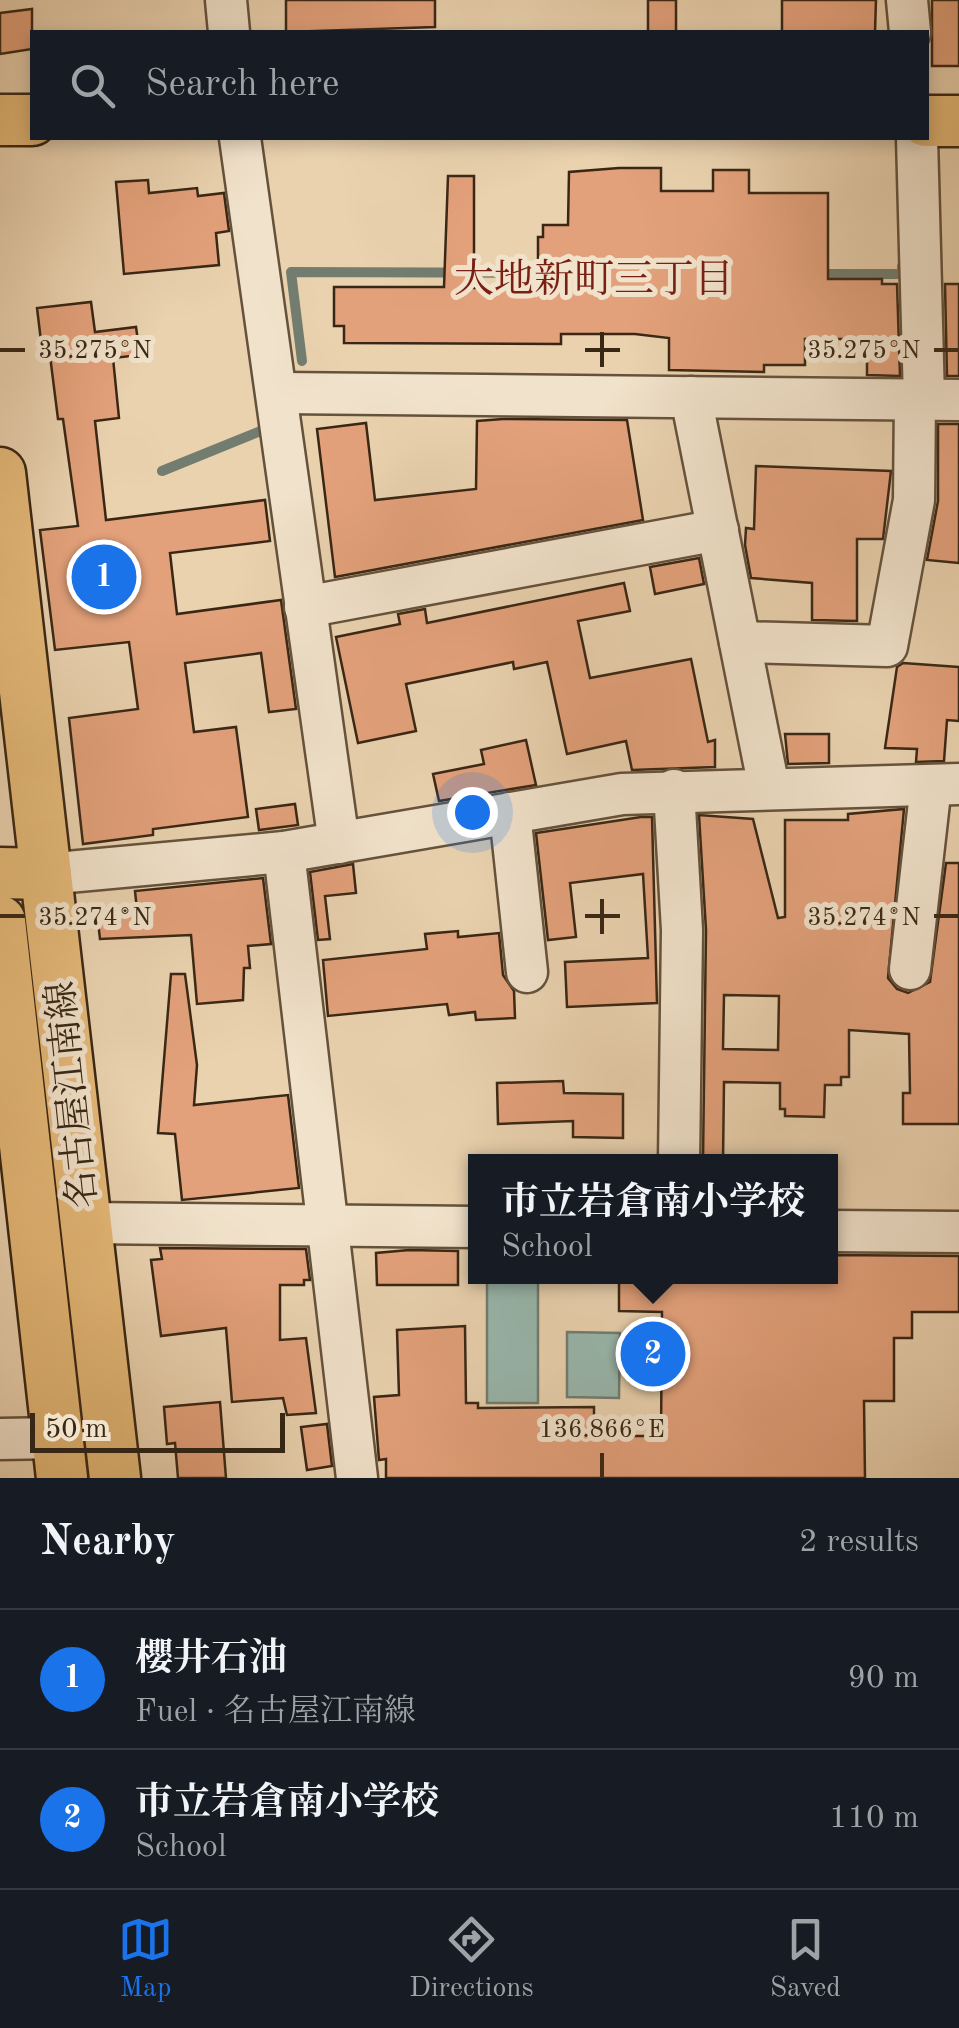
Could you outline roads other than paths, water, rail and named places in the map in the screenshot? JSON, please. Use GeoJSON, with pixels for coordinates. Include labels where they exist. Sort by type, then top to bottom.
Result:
{"type":"FeatureCollection","features":[{"type":"Feature","properties":{"kind":"main road"},"geometry":{"type":"LineString","coordinates":[[0,120],[30,120]]}},
{"type":"Feature","properties":{"kind":"main road"},"geometry":{"type":"LineString","coordinates":[[929,121],[959,121]]}},
{"type":"Feature","properties":{"kind":"main road","name":"名古屋江南線"},"geometry":{"type":"LineString","coordinates":[[0,472],[23,874],[85,1223],[115,1478]]}},
{"type":"Feature","properties":{"kind":"main road","name":"名古屋江南線"},"geometry":{"type":"LineString","coordinates":[[0,921],[60,1458]]}},
{"type":"Feature","properties":{"kind":"street"},"geometry":{"type":"LineString","coordinates":[[226,0],[229,30]]}},
{"type":"Feature","properties":{"kind":"street"},"geometry":{"type":"LineString","coordinates":[[907,0],[910,30]]}},
{"type":"Feature","properties":{"kind":"street"},"geometry":{"type":"LineString","coordinates":[[240,140],[280,392],[305,607],[339,842]]}},
{"type":"Feature","properties":{"kind":"street"},"geometry":{"type":"LineString","coordinates":[[740,642],[887,646],[932,400],[917,140]]}},
{"type":"Feature","properties":{"kind":"street"},"geometry":{"type":"LineString","coordinates":[[280,392],[932,400]]}},
{"type":"Feature","properties":{"kind":"street"},"geometry":{"type":"LineString","coordinates":[[691,397],[769,788]]}},
{"type":"Feature","properties":{"kind":"street"},"geometry":{"type":"LineString","coordinates":[[305,607],[718,530]]}},
{"type":"Feature","properties":{"kind":"street"},"geometry":{"type":"LineString","coordinates":[[23,874],[284,852],[510,813],[674,790],[945,784],[910,970]]}},
{"type":"Feature","properties":{"kind":"street"},"geometry":{"type":"LineString","coordinates":[[674,790],[682,930],[680,1154]]}},
{"type":"Feature","properties":{"kind":"street"},"geometry":{"type":"LineString","coordinates":[[510,813],[527,972]]}},
{"type":"Feature","properties":{"kind":"street"},"geometry":{"type":"LineString","coordinates":[[284,852],[358,1478]]}},
{"type":"Feature","properties":{"kind":"street"},"geometry":{"type":"LineString","coordinates":[[85,1223],[468,1227]]}},
{"type":"Feature","properties":{"kind":"street"},"geometry":{"type":"LineString","coordinates":[[838,1230],[959,1232]]}},
{"type":"Feature","properties":{"kind":"street"},"geometry":{"type":"LineString","coordinates":[[0,1439],[60,1458]]}},
{"type":"Feature","properties":{"kind":"water"},"geometry":{"type":"Polygon","coordinates":[[[487,1284],[538,1284],[538,1403],[487,1403],[487,1284]]]}},
{"type":"Feature","properties":{"kind":"water"},"geometry":{"type":"Polygon","coordinates":[[[567,1332],[620,1333],[619,1398],[567,1397],[567,1332]]]}},
{"type":"Feature","properties":{"kind":"waterway"},"geometry":{"type":"LineString","coordinates":[[817,274],[902,274],[902,266]]}},
{"type":"Feature","properties":{"kind":"waterway"},"geometry":{"type":"LineString","coordinates":[[302,361],[291,272],[550,273]]}},
{"type":"Feature","properties":{"kind":"waterway"},"geometry":{"type":"LineString","coordinates":[[162,471],[263,430]]}},
{"type":"Feature","properties":{"kind":"place","name":"櫻井石油"},"geometry":{"type":"Point","coordinates":[104,577]}},
{"type":"Feature","properties":{"kind":"place","name":"市立岩倉南小学校"},"geometry":{"type":"Point","coordinates":[653,1354]}},
{"type":"Feature","properties":{"kind":"district","name":"大地新町三丁目"},"geometry":{"type":"Point","coordinates":[594,278]}}]}
